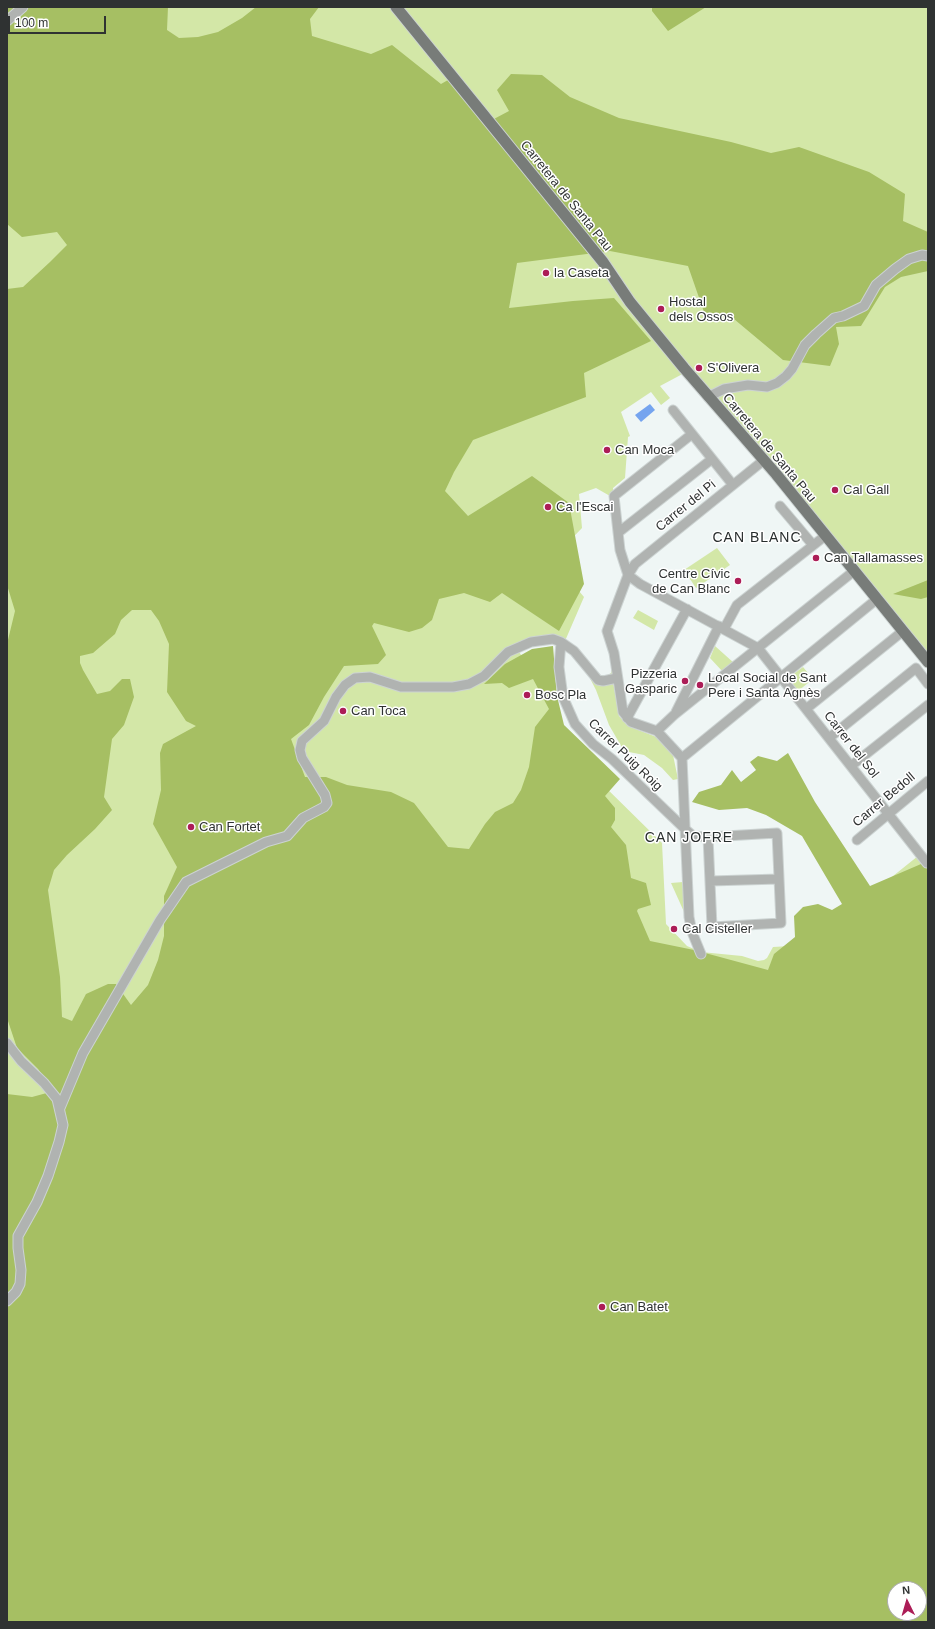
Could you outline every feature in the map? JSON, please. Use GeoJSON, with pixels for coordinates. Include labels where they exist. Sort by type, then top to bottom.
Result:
{"type":"FeatureCollection","features":[{"type":"Feature","properties":{"kind":"main road","name":"Carretera de Santa Pau"},"geometry":{"type":"LineString","coordinates":[[396,7],[603,262],[630,302],[708,397],[764,460],[928,662]]}},
{"type":"Feature","properties":{"kind":"street"},"geometry":{"type":"LineString","coordinates":[[7,21],[23,7]]}},
{"type":"Feature","properties":{"kind":"street"},"geometry":{"type":"LineString","coordinates":[[708,397],[724,389],[748,385],[767,387],[777,383],[792,369],[805,345],[834,318],[843,316],[864,306],[876,285],[894,269],[909,259],[922,255],[928,256]]}},
{"type":"Feature","properties":{"kind":"street"},"geometry":{"type":"LineString","coordinates":[[673,410],[733,485]]}},
{"type":"Feature","properties":{"kind":"street"},"geometry":{"type":"LineString","coordinates":[[628,575],[620,550],[614,496],[692,434]]}},
{"type":"Feature","properties":{"kind":"street"},"geometry":{"type":"LineString","coordinates":[[619,532],[712,459]]}},
{"type":"Feature","properties":{"kind":"street","name":"Carrer del Pi"},"geometry":{"type":"LineString","coordinates":[[626,718],[621,706],[614,653],[607,631],[628,575],[635,564],[764,460]]}},
{"type":"Feature","properties":{"kind":"street"},"geometry":{"type":"LineString","coordinates":[[780,506],[813,545]]}},
{"type":"Feature","properties":{"kind":"street"},"geometry":{"type":"LineString","coordinates":[[674,715],[722,628],[737,606],[825,536]]}},
{"type":"Feature","properties":{"kind":"street"},"geometry":{"type":"LineString","coordinates":[[657,731],[674,715],[854,571]]}},
{"type":"Feature","properties":{"kind":"street","name":"Carrer del Sol"},"geometry":{"type":"LineString","coordinates":[[628,575],[640,584],[758,648],[927,863]]}},
{"type":"Feature","properties":{"kind":"street"},"geometry":{"type":"LineString","coordinates":[[682,758],[877,599]]}},
{"type":"Feature","properties":{"kind":"street"},"geometry":{"type":"LineString","coordinates":[[687,609],[626,718],[632,722],[657,731],[682,758],[689,917],[692,932],[701,954]]}},
{"type":"Feature","properties":{"kind":"street"},"geometry":{"type":"LineString","coordinates":[[806,709],[903,631]]}},
{"type":"Feature","properties":{"kind":"street"},"geometry":{"type":"LineString","coordinates":[[60,1108],[83,1053],[160,920],[186,882],[266,842],[287,836],[303,818],[324,807],[327,803],[325,795],[302,758],[300,750],[302,741],[324,721],[336,697],[345,685],[355,678],[370,677],[401,687],[453,687],[469,684],[484,676],[508,652],[531,642],[554,639],[574,651],[598,680],[617,678]]}},
{"type":"Feature","properties":{"kind":"street","name":"Carrer Puig Roig"},"geometry":{"type":"LineString","coordinates":[[561,642],[559,667],[563,697],[575,724],[593,744],[693,836],[708,837],[777,833],[779,879]]}},
{"type":"Feature","properties":{"kind":"street"},"geometry":{"type":"LineString","coordinates":[[829,738],[916,668],[928,684]]}},
{"type":"Feature","properties":{"kind":"street"},"geometry":{"type":"LineString","coordinates":[[851,766],[928,705]]}},
{"type":"Feature","properties":{"kind":"street","name":"Carrer Bedoll"},"geometry":{"type":"LineString","coordinates":[[857,840],[928,781]]}},
{"type":"Feature","properties":{"kind":"street"},"geometry":{"type":"LineString","coordinates":[[708,837],[712,927],[781,923],[779,879],[710,881]]}},
{"type":"Feature","properties":{"kind":"street"},"geometry":{"type":"LineString","coordinates":[[7,1043],[21,1061],[57,1099],[63,1125],[48,1176],[37,1202],[18,1236],[21,1270],[20,1284],[16,1292],[7,1301]]}},
{"type":"Feature","properties":{"kind":"green space"},"geometry":{"type":"Polygon","coordinates":[[[7,7],[928,7],[928,662],[690,370],[660,386],[670,398],[661,405],[651,392],[621,412],[630,436],[628,437],[625,478],[613,488],[613,493],[610,496],[596,488],[579,494],[582,528],[552,559],[584,597],[565,641],[598,675],[608,675],[611,673],[612,667],[612,676],[619,716],[628,726],[659,738],[673,755],[678,779],[673,780],[662,768],[644,755],[624,751],[609,725],[596,690],[581,661],[555,641],[518,650],[595,777],[662,843],[666,924],[687,946],[701,952],[742,956],[758,961],[764,960],[767,958],[773,947],[807,945],[918,856],[927,867],[928,1622],[7,1622],[7,7]]]}},
{"type":"Feature","properties":{"kind":"green space"},"geometry":{"type":"Polygon","coordinates":[[[7,7],[168,7],[167,30],[179,38],[198,37],[218,32],[242,18],[256,7],[319,7],[310,19],[312,36],[371,54],[392,45],[441,84],[448,80],[492,120],[509,111],[497,90],[511,74],[542,75],[570,97],[619,118],[731,142],[771,153],[799,147],[869,172],[905,194],[903,221],[928,232],[928,271],[901,277],[885,287],[861,326],[836,327],[839,344],[830,366],[783,360],[734,319],[704,312],[688,266],[610,251],[517,263],[509,308],[614,298],[651,341],[584,373],[586,397],[473,440],[454,472],[445,491],[468,516],[532,476],[569,503],[584,584],[559,631],[502,593],[490,602],[464,593],[439,599],[432,620],[422,628],[409,632],[374,623],[372,626],[386,655],[378,664],[344,666],[324,697],[309,725],[291,739],[305,777],[326,777],[347,785],[391,792],[414,803],[448,847],[469,849],[485,824],[495,812],[513,803],[521,790],[529,767],[535,727],[549,709],[533,679],[509,688],[502,683],[484,684],[505,664],[532,649],[553,646],[557,696],[564,725],[620,779],[605,796],[615,808],[615,820],[611,827],[626,845],[631,878],[646,883],[651,905],[638,909],[637,911],[650,941],[694,950],[768,970],[774,954],[795,937],[794,916],[803,907],[818,904],[832,910],[842,904],[802,836],[766,815],[747,808],[719,810],[692,802],[699,792],[721,785],[732,770],[741,782],[756,770],[750,762],[758,756],[777,761],[788,753],[815,802],[870,886],[928,861],[928,1622],[7,1622],[7,1094],[32,1097],[54,1091],[38,1069],[17,1048],[7,1018],[7,644],[15,611],[7,585],[7,289],[23,287],[67,245],[57,232],[22,237],[7,224],[7,7]],[[132,610],[121,620],[115,634],[93,653],[80,656],[80,663],[83,670],[97,694],[110,691],[122,679],[130,679],[134,697],[124,725],[112,739],[104,797],[112,810],[54,870],[48,890],[60,977],[62,1017],[72,1021],[86,994],[108,984],[116,984],[131,1005],[148,985],[158,960],[164,936],[164,896],[177,867],[153,824],[161,790],[160,753],[163,744],[196,726],[186,721],[167,692],[169,644],[159,621],[151,610],[132,610]]]}},
{"type":"Feature","properties":{"kind":"green space"},"geometry":{"type":"Polygon","coordinates":[[[652,7],[706,7],[668,31],[652,11],[652,7]]]}},
{"type":"Feature","properties":{"kind":"green space"},"geometry":{"type":"Polygon","coordinates":[[[717,548],[730,565],[696,588],[684,570],[717,548]]]}},
{"type":"Feature","properties":{"kind":"green space"},"geometry":{"type":"Polygon","coordinates":[[[928,580],[928,597],[921,599],[893,594],[928,580]]]}},
{"type":"Feature","properties":{"kind":"green space"},"geometry":{"type":"Polygon","coordinates":[[[638,610],[658,621],[654,630],[633,618],[638,610]]]}},
{"type":"Feature","properties":{"kind":"green space"},"geometry":{"type":"Polygon","coordinates":[[[715,646],[734,663],[723,672],[710,658],[715,646]]]}},
{"type":"Feature","properties":{"kind":"green space"},"geometry":{"type":"Polygon","coordinates":[[[803,667],[813,679],[798,691],[788,678],[803,667]]]}},
{"type":"Feature","properties":{"kind":"green space"},"geometry":{"type":"Polygon","coordinates":[[[683,882],[685,914],[671,883],[683,882]]]}},
{"type":"Feature","properties":{"kind":"water"},"geometry":{"type":"Polygon","coordinates":[[[650,404],[655,410],[641,422],[635,415],[650,404]]]}},
{"type":"Feature","properties":{"kind":"place","name":"la Caseta"},"geometry":{"type":"Point","coordinates":[546,273]}},
{"type":"Feature","properties":{"kind":"place","name":"Hostal dels Ossos"},"geometry":{"type":"Point","coordinates":[661,309]}},
{"type":"Feature","properties":{"kind":"place","name":"S'Olivera"},"geometry":{"type":"Point","coordinates":[699,368]}},
{"type":"Feature","properties":{"kind":"place","name":"Can Moca"},"geometry":{"type":"Point","coordinates":[607,450]}},
{"type":"Feature","properties":{"kind":"place","name":"Cal Gall"},"geometry":{"type":"Point","coordinates":[835,490]}},
{"type":"Feature","properties":{"kind":"place","name":"Ca l'Escai"},"geometry":{"type":"Point","coordinates":[548,507]}},
{"type":"Feature","properties":{"kind":"place","name":"Can Tallamasses"},"geometry":{"type":"Point","coordinates":[816,558]}},
{"type":"Feature","properties":{"kind":"place","name":"Centre Cívic de Can Blanc"},"geometry":{"type":"Point","coordinates":[738,581]}},
{"type":"Feature","properties":{"kind":"place","name":"Pizzeria Gasparic"},"geometry":{"type":"Point","coordinates":[685,681]}},
{"type":"Feature","properties":{"kind":"place","name":"Local Social de Sant Pere i Santa Agnès"},"geometry":{"type":"Point","coordinates":[700,685]}},
{"type":"Feature","properties":{"kind":"place","name":"Bosc Pla"},"geometry":{"type":"Point","coordinates":[527,695]}},
{"type":"Feature","properties":{"kind":"place","name":"Can Toca"},"geometry":{"type":"Point","coordinates":[343,711]}},
{"type":"Feature","properties":{"kind":"place","name":"Can Fortet"},"geometry":{"type":"Point","coordinates":[191,827]}},
{"type":"Feature","properties":{"kind":"place","name":"Cal Cisteller"},"geometry":{"type":"Point","coordinates":[674,929]}},
{"type":"Feature","properties":{"kind":"place","name":"Can Batet"},"geometry":{"type":"Point","coordinates":[602,1307]}},
{"type":"Feature","properties":{"kind":"district","name":"CAN BLANC"},"geometry":{"type":"Point","coordinates":[757,538]}},
{"type":"Feature","properties":{"kind":"district","name":"CAN JOFRE"},"geometry":{"type":"Point","coordinates":[689,838]}}]}
